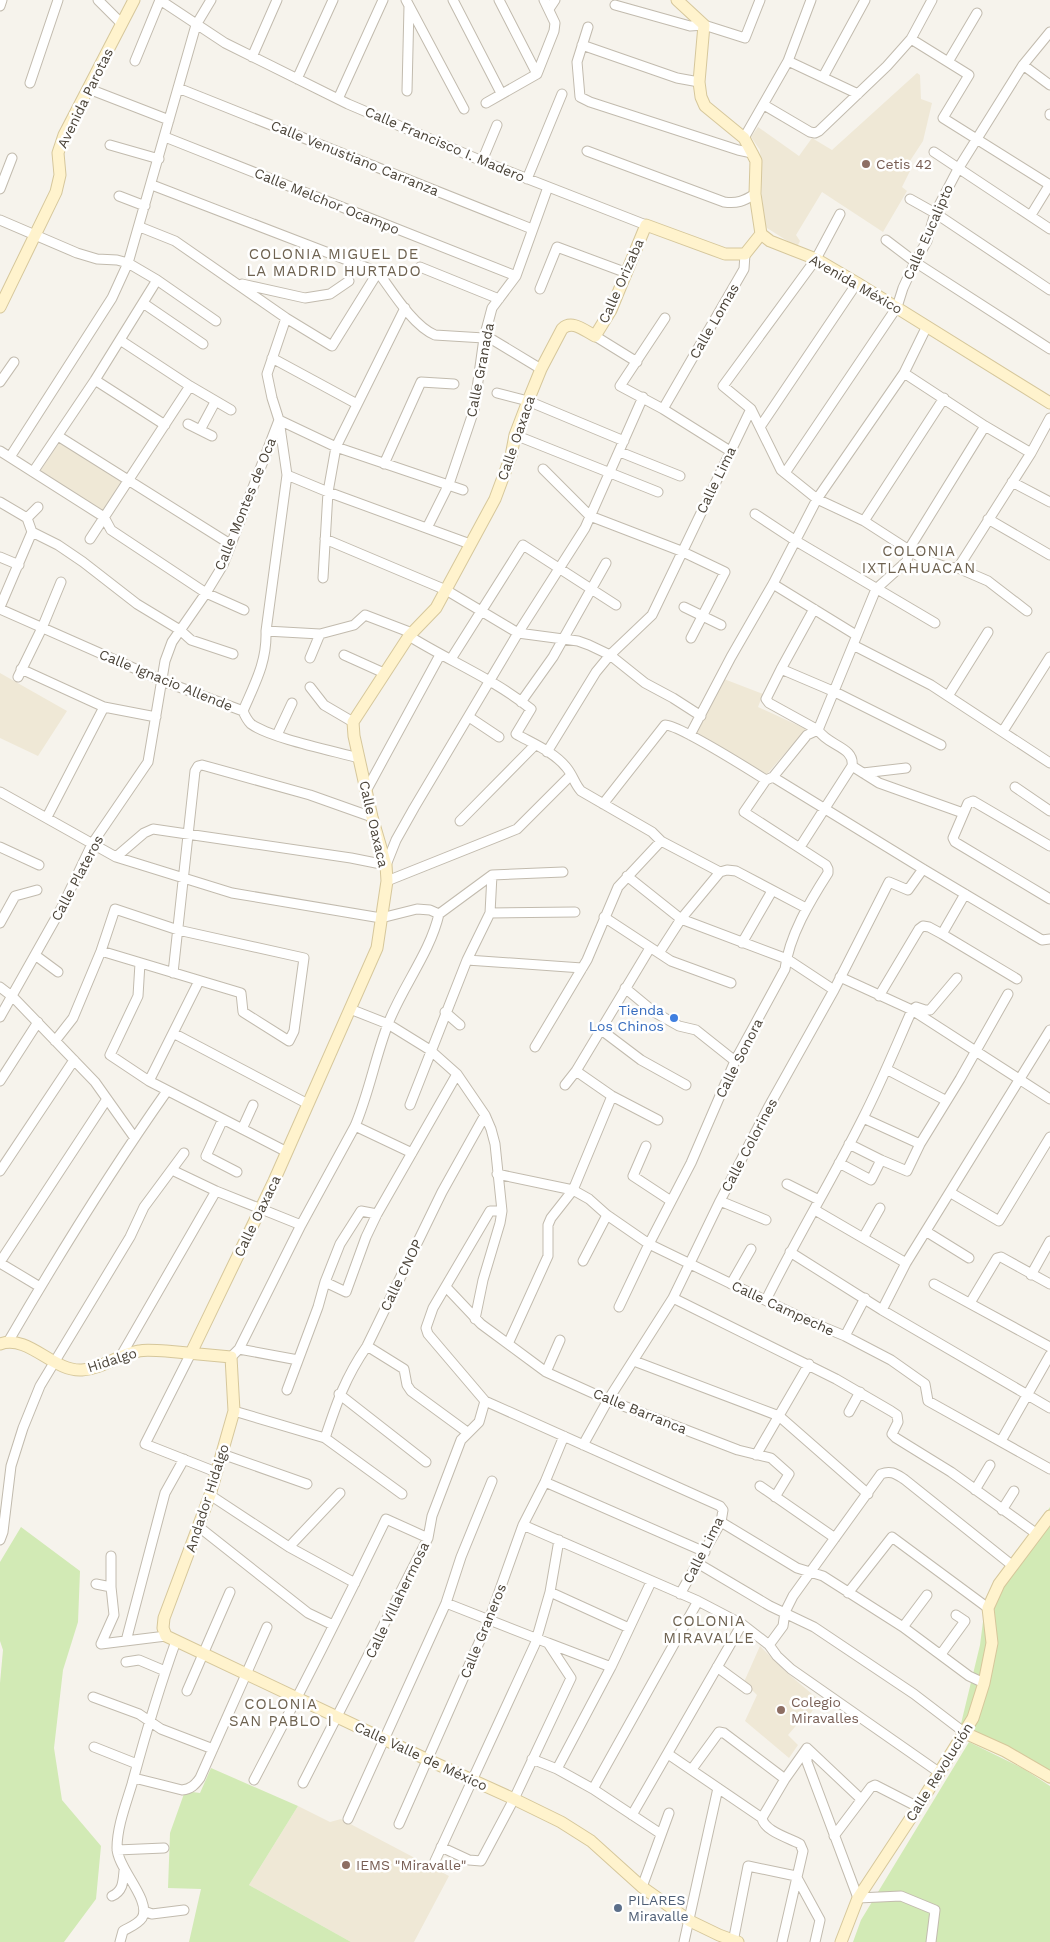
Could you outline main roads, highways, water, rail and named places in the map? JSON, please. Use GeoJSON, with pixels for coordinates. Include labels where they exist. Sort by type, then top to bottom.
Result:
{"type":"FeatureCollection","features":[{"type":"Feature","properties":{"kind":"place","name":"Cetis 42"},"geometry":{"type":"Point","coordinates":[866,164]}},
{"type":"Feature","properties":{"kind":"place","name":"Tienda Los Chinos"},"geometry":{"type":"Point","coordinates":[674,1018]}},
{"type":"Feature","properties":{"kind":"place","name":"Colegio Miravalles"},"geometry":{"type":"Point","coordinates":[781,1710]}},
{"type":"Feature","properties":{"kind":"place","name":"IEMS \"Miravalle\""},"geometry":{"type":"Point","coordinates":[346,1865]}},
{"type":"Feature","properties":{"kind":"place","name":"PILARES Miravalle"},"geometry":{"type":"Point","coordinates":[618,1908]}},
{"type":"Feature","properties":{"kind":"district","name":"COLONIA MIGUEL DE LA MADRID HURTADO"},"geometry":{"type":"Point","coordinates":[334,262]}},
{"type":"Feature","properties":{"kind":"district","name":"COLONIA IXTLAHUACAN"},"geometry":{"type":"Point","coordinates":[919,560]}},
{"type":"Feature","properties":{"kind":"district","name":"COLONIA MIRAVALLE"},"geometry":{"type":"Point","coordinates":[709,1630]}},
{"type":"Feature","properties":{"kind":"district","name":"COLONIA SAN PABLO I"},"geometry":{"type":"Point","coordinates":[281,1712]}}]}
